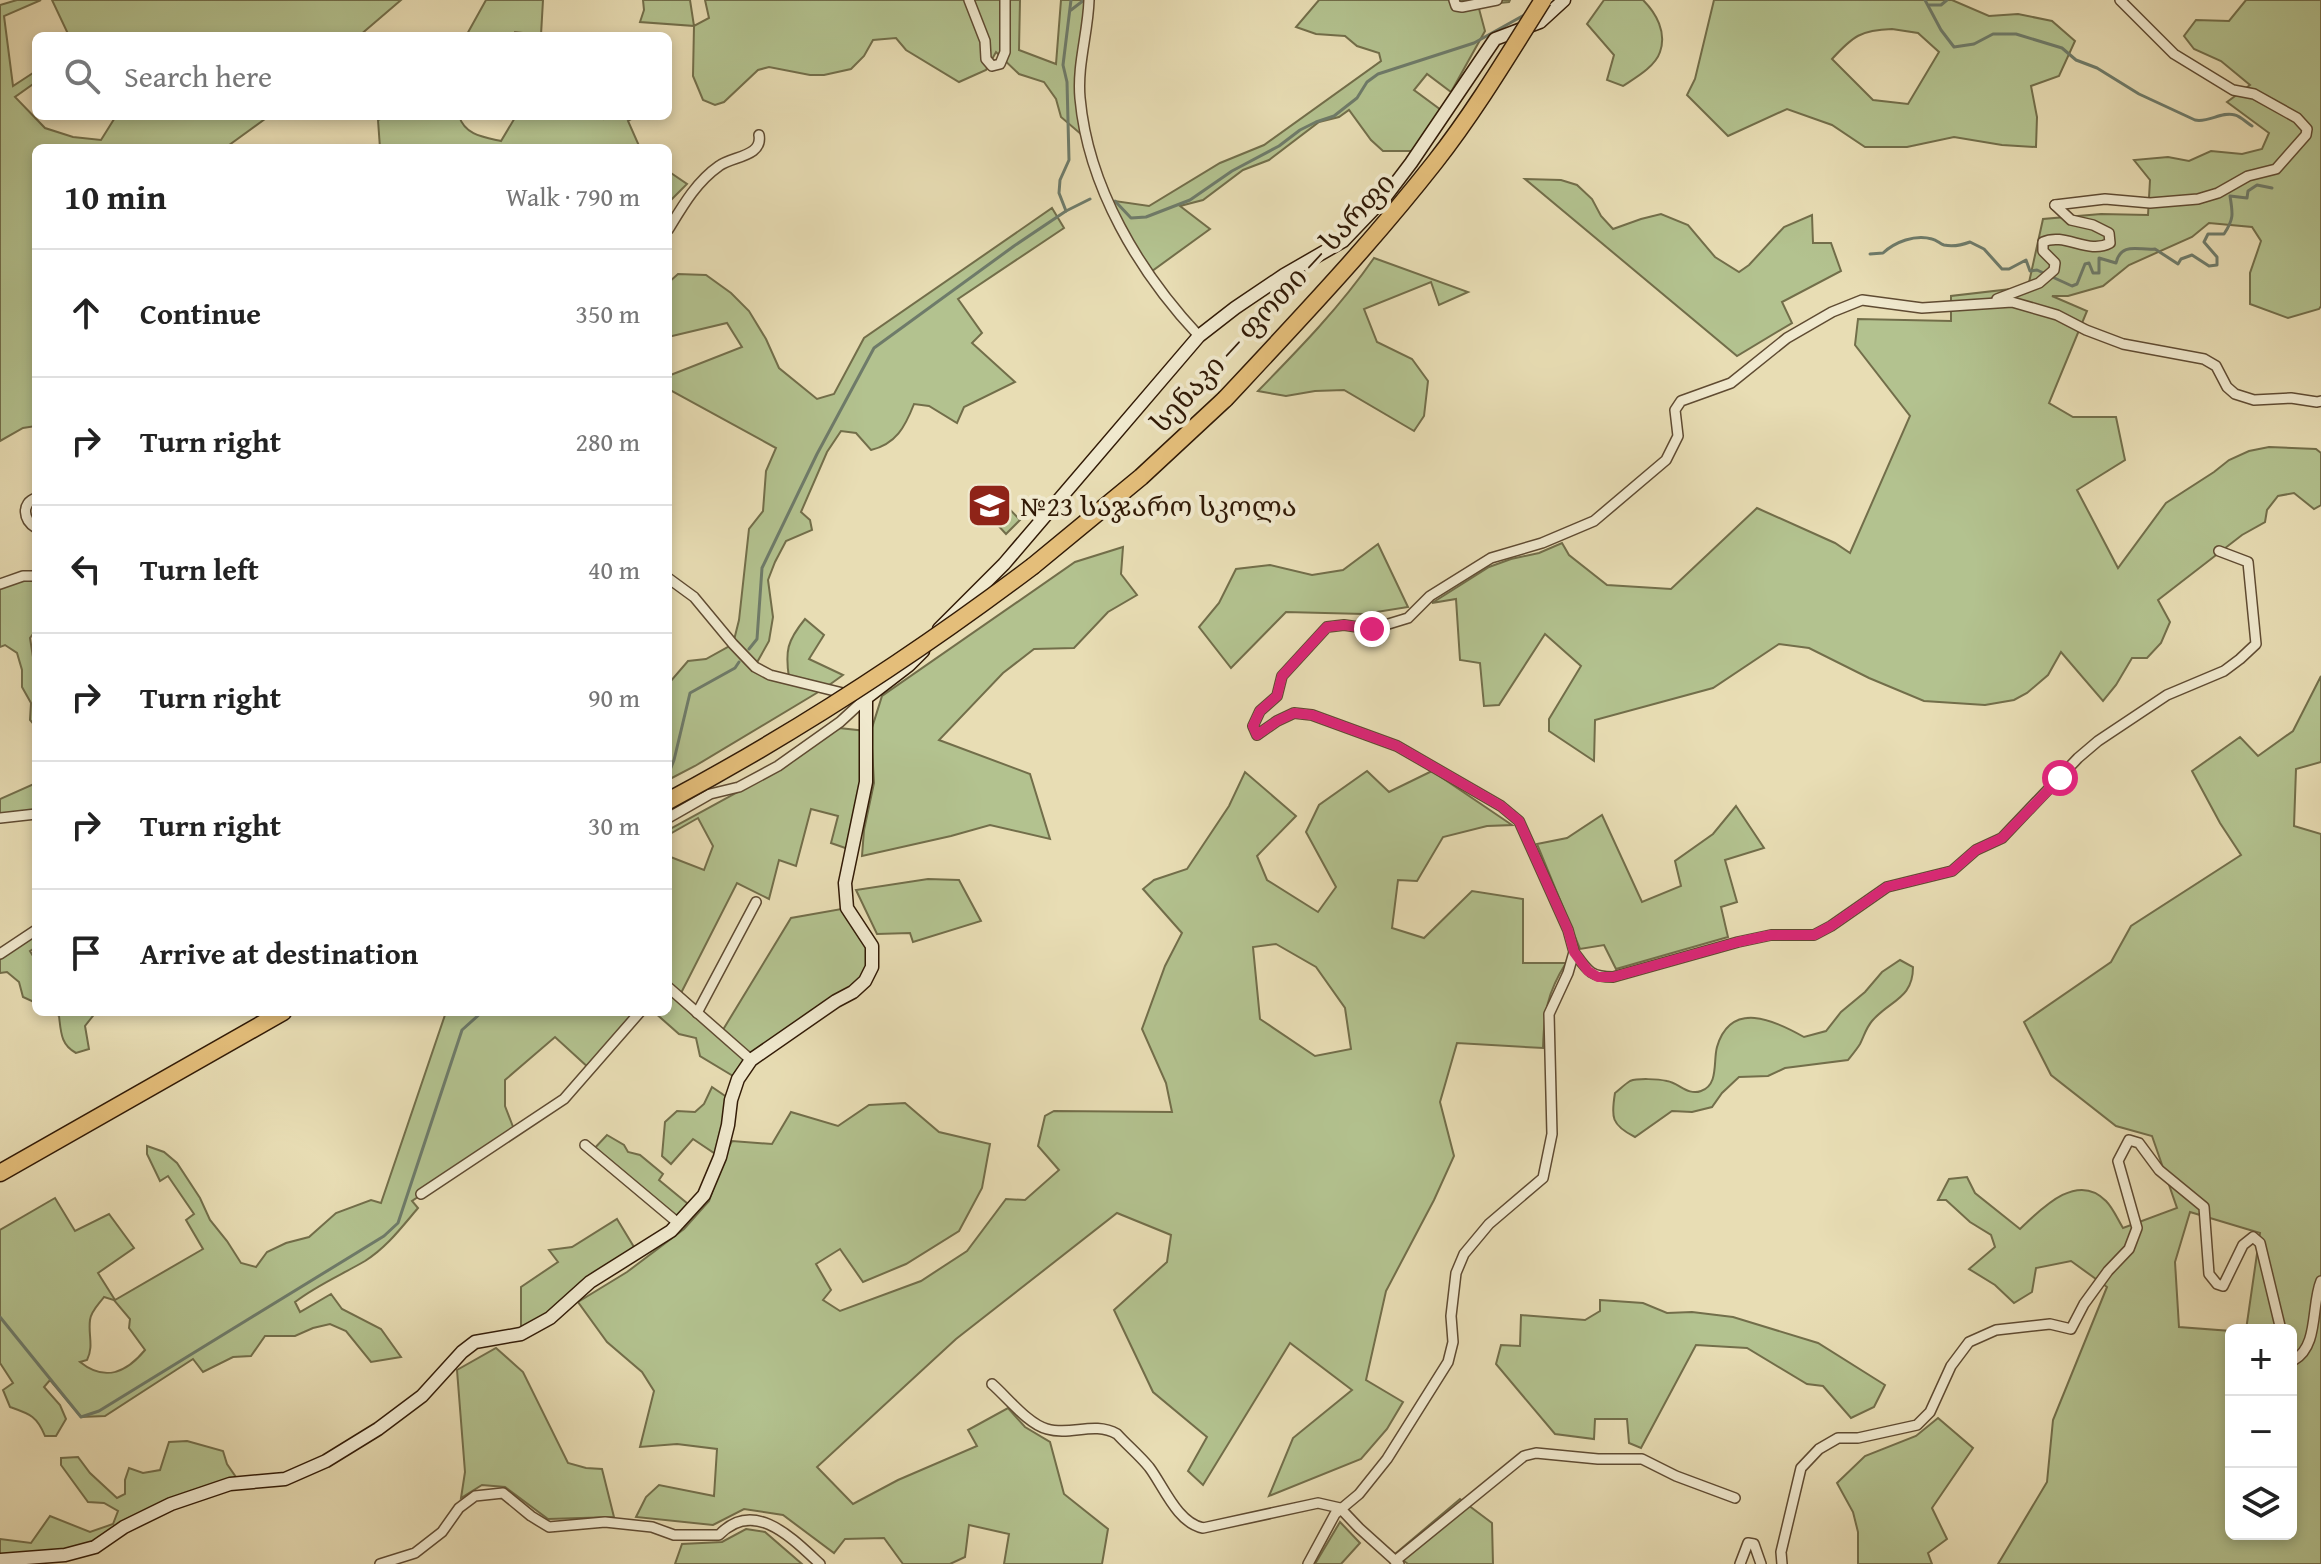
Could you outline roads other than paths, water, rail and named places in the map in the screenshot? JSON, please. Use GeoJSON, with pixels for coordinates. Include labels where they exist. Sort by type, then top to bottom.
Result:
{"type":"FeatureCollection","features":[{"type":"Feature","properties":{"kind":"highway","name":"სენაკი — ფოთი — სარფი"},"geometry":{"type":"LineString","coordinates":[[672,799],[881,674],[973,612],[1141,477],[1225,399],[1352,263],[1436,160],[1543,0]]}},
{"type":"Feature","properties":{"kind":"highway"},"geometry":{"type":"LineString","coordinates":[[0,1173],[276,1016]]}},
{"type":"Feature","properties":{"kind":"street"},"geometry":{"type":"LineString","coordinates":[[969,0],[985,41],[986,59],[992,66],[1000,64],[1005,52],[1005,0]]}},
{"type":"Feature","properties":{"kind":"street"},"geometry":{"type":"LineString","coordinates":[[1454,0],[1456,6],[1462,7],[1497,0]]}},
{"type":"Feature","properties":{"kind":"street"},"geometry":{"type":"LineString","coordinates":[[672,816],[710,794],[739,787],[778,766],[840,722],[909,665],[942,624],[1004,564],[1199,336],[1284,275],[1343,241],[1386,196],[1411,163],[1495,39],[1540,22],[1564,0]]}},
{"type":"Feature","properties":{"kind":"street"},"geometry":{"type":"LineString","coordinates":[[1986,303],[2039,283],[2054,270],[2055,263],[2043,251],[2043,242],[2053,237],[2088,246],[2110,243],[2109,233],[2071,220],[2055,205],[2105,199],[2150,203],[2198,199],[2218,193],[2248,176],[2276,169],[2306,135],[2307,129],[2297,118],[2254,94],[2233,90],[2174,54],[2120,0]]}},
{"type":"Feature","properties":{"kind":"street"},"geometry":{"type":"LineString","coordinates":[[1091,1],[1082,50],[1079,96],[1089,152],[1123,233],[1174,310],[1199,336]]}},
{"type":"Feature","properties":{"kind":"street"},"geometry":{"type":"LineString","coordinates":[[672,224],[708,174],[725,162],[758,148],[761,142],[759,135]]}},
{"type":"Feature","properties":{"kind":"street"},"geometry":{"type":"LineString","coordinates":[[2219,551],[2248,562],[2256,644],[2224,671],[2167,695],[2098,741],[2065,770],[2002,838],[1976,850],[1952,871],[1887,887],[1814,935],[1771,935],[1613,977],[1598,977],[1588,971],[1574,952],[1568,930],[1519,821],[1501,806],[1397,746],[1312,715],[1294,713],[1257,735],[1253,726],[1260,711],[1277,696],[1282,676],[1327,627],[1344,625],[1372,629],[1408,618],[1430,596],[1491,558],[1542,543],[1594,521],[1666,460],[1678,436],[1675,410],[1681,401],[1731,383],[1787,338],[1832,312],[1862,300],[1922,308],[2012,302],[2057,315],[2123,344],[2204,359],[2216,366],[2227,387],[2235,394],[2254,400],[2291,398],[2321,401]]}},
{"type":"Feature","properties":{"kind":"street"},"geometry":{"type":"LineString","coordinates":[[32,498],[26,505],[25,515],[32,525]]}},
{"type":"Feature","properties":{"kind":"street"},"geometry":{"type":"LineString","coordinates":[[0,584],[32,576]]}},
{"type":"Feature","properties":{"kind":"street"},"geometry":{"type":"LineString","coordinates":[[672,585],[694,597],[755,667],[770,675],[866,698]]}},
{"type":"Feature","properties":{"kind":"street"},"geometry":{"type":"LineString","coordinates":[[0,1560],[65,1555],[95,1547],[124,1527],[171,1504],[230,1484],[285,1479],[326,1461],[378,1429],[422,1396],[475,1342],[521,1334],[550,1318],[590,1282],[671,1231],[704,1195],[720,1157],[738,1079],[751,1060],[853,992],[865,981],[872,967],[872,946],[847,908],[845,883],[866,782],[866,698]]}},
{"type":"Feature","properties":{"kind":"street"},"geometry":{"type":"LineString","coordinates":[[0,818],[32,814]]}},
{"type":"Feature","properties":{"kind":"street"},"geometry":{"type":"LineString","coordinates":[[697,1013],[756,902]]}},
{"type":"Feature","properties":{"kind":"street"},"geometry":{"type":"LineString","coordinates":[[0,954],[32,933]]}},
{"type":"Feature","properties":{"kind":"street"},"geometry":{"type":"LineString","coordinates":[[1308,1564],[1340,1508],[1359,1494],[1387,1459],[1448,1362],[1453,1342],[1451,1316],[1456,1273],[1464,1254],[1489,1224],[1543,1178],[1552,1134],[1549,1014],[1574,952]]}},
{"type":"Feature","properties":{"kind":"street"},"geometry":{"type":"LineString","coordinates":[[672,991],[751,1060]]}},
{"type":"Feature","properties":{"kind":"street"},"geometry":{"type":"LineString","coordinates":[[421,1194],[564,1099],[637,1016]]}},
{"type":"Feature","properties":{"kind":"street"},"geometry":{"type":"LineString","coordinates":[[1782,1564],[1781,1552],[1801,1468],[1819,1449],[1838,1438],[1858,1438],[1917,1425],[1930,1412],[1951,1366],[1969,1342],[1996,1330],[2050,1324],[2071,1329],[2084,1304],[2129,1249],[2137,1228],[2118,1161],[2129,1140],[2139,1143],[2159,1170],[2204,1207],[2209,1274],[2217,1284],[2223,1286],[2243,1245],[2253,1237],[2260,1243],[2280,1324]]}},
{"type":"Feature","properties":{"kind":"street"},"geometry":{"type":"LineString","coordinates":[[585,1145],[678,1223]]}},
{"type":"Feature","properties":{"kind":"street"},"geometry":{"type":"LineString","coordinates":[[2297,1358],[2302,1355],[2309,1340],[2321,1281]]}},
{"type":"Feature","properties":{"kind":"street"},"geometry":{"type":"LineString","coordinates":[[992,1384],[1031,1421],[1044,1429],[1061,1432],[1090,1427],[1117,1434],[1149,1467],[1166,1496],[1196,1526],[1203,1528],[1318,1503],[1340,1508],[1397,1562],[1524,1456],[1536,1453],[1598,1459],[1642,1459],[1676,1476],[1735,1498]]}},
{"type":"Feature","properties":{"kind":"street"},"geometry":{"type":"LineString","coordinates":[[380,1564],[415,1553],[442,1532],[459,1508],[475,1496],[503,1493],[549,1527],[605,1522],[652,1527],[674,1535],[719,1535],[727,1526],[750,1519],[781,1531],[820,1564]]}},
{"type":"Feature","properties":{"kind":"street"},"geometry":{"type":"LineString","coordinates":[[1740,1564],[1748,1543],[1754,1544],[1761,1564]]}},
{"type":"Feature","properties":{"kind":"waterway"},"geometry":{"type":"LineString","coordinates":[[1066,211],[1059,193],[1060,180],[1069,160],[1067,82],[1063,65],[1071,0]]}},
{"type":"Feature","properties":{"kind":"waterway"},"geometry":{"type":"LineString","coordinates":[[1071,10],[1084,0]]}},
{"type":"Feature","properties":{"kind":"waterway"},"geometry":{"type":"LineString","coordinates":[[1925,0],[1954,47],[1974,44],[1993,34],[2016,34],[2062,48],[2076,60],[2195,120],[2230,114],[2252,126]]}},
{"type":"Feature","properties":{"kind":"waterway"},"geometry":{"type":"LineString","coordinates":[[1929,5],[1941,5],[1947,0]]}},
{"type":"Feature","properties":{"kind":"waterway"},"geometry":{"type":"LineString","coordinates":[[1115,201],[1131,218],[1146,217],[1190,200],[1300,130],[1334,116],[1357,98],[1367,82],[1378,74],[1474,43],[1526,14]]}},
{"type":"Feature","properties":{"kind":"waterway"},"geometry":{"type":"LineString","coordinates":[[1870,254],[1883,253],[1893,245],[1912,238],[1932,239],[1947,246],[1970,242],[1984,249],[2002,269],[2009,269],[2026,260],[2030,271],[2037,270],[2072,286],[2077,284],[2085,264],[2089,263],[2093,273],[2099,273],[2099,258],[2116,263],[2122,252],[2132,248],[2155,249],[2178,264],[2181,259],[2192,255],[2209,266],[2217,265],[2217,257],[2204,242],[2208,234],[2224,234],[2230,224],[2230,196],[2247,198],[2248,191],[2257,185],[2272,188]]}},
{"type":"Feature","properties":{"kind":"waterway"},"geometry":{"type":"LineString","coordinates":[[749,649],[757,639],[762,568],[817,454],[874,348],[1014,246],[1066,211],[1090,199]]}},
{"type":"Feature","properties":{"kind":"waterway"},"geometry":{"type":"LineString","coordinates":[[672,765],[690,693],[735,668],[739,662]]}},
{"type":"Feature","properties":{"kind":"waterway"},"geometry":{"type":"LineString","coordinates":[[0,1317],[81,1417],[99,1411],[384,1236],[398,1223],[462,1030],[478,1016]]}},
{"type":"Feature","properties":{"kind":"place","name":"№23 საჯარო სკოლა"},"geometry":{"type":"Point","coordinates":[989,505]}}]}
